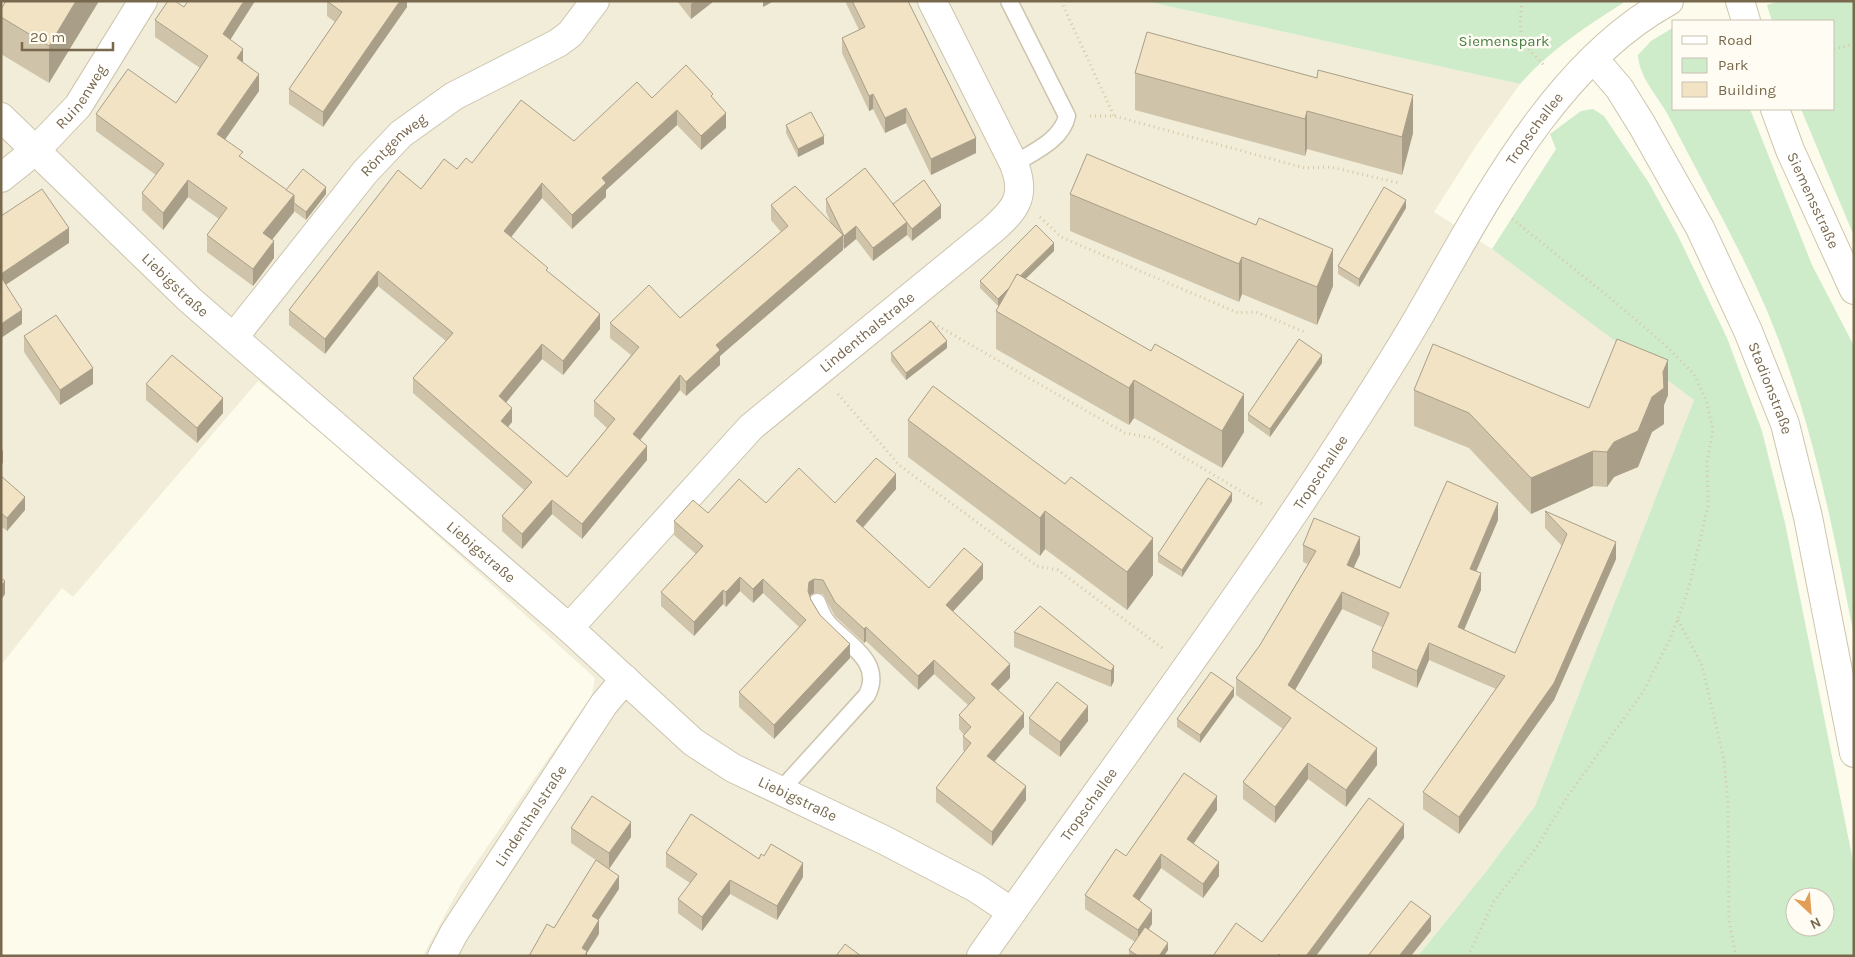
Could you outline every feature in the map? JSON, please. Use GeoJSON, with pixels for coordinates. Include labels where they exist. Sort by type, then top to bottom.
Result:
{"type":"FeatureCollection","features":[{"type":"Feature","properties":{"kind":"street","name":"Ruinenweg"},"geometry":{"type":"LineString","coordinates":[[1,178],[36,150],[78,106],[143,1]]}},
{"type":"Feature","properties":{"kind":"street","name":"Röntgenweg"},"geometry":{"type":"LineString","coordinates":[[234,337],[365,172],[401,134],[454,96],[558,44],[570,34],[595,1]]}},
{"type":"Feature","properties":{"kind":"street"},"geometry":{"type":"LineString","coordinates":[[932,1],[1014,164],[1020,179],[1021,190],[1017,201]]}},
{"type":"Feature","properties":{"kind":"street","name":"Tropschallee"},"geometry":{"type":"LineString","coordinates":[[981,956],[1288,520],[1365,406],[1488,199],[1544,115],[1594,59],[1630,29],[1669,1]]}},
{"type":"Feature","properties":{"kind":"street"},"geometry":{"type":"LineString","coordinates":[[1740,1],[1746,20]]}},
{"type":"Feature","properties":{"kind":"street","name":"Stadionstraße"},"geometry":{"type":"LineString","coordinates":[[1594,59],[1619,88],[1642,124],[1700,228],[1748,331],[1785,424],[1808,517],[1854,753]]}},
{"type":"Feature","properties":{"kind":"street","name":"Siemensstraße"},"geometry":{"type":"LineString","coordinates":[[1775,110],[1790,150],[1854,290]]}},
{"type":"Feature","properties":{"kind":"street","name":"Liebigstraße"},"geometry":{"type":"LineString","coordinates":[[1,117],[151,264],[569,628],[693,742],[734,768],[884,840],[967,883],[1012,912]]}},
{"type":"Feature","properties":{"kind":"street","name":"Lindenthalstraße"},"geometry":{"type":"LineString","coordinates":[[569,628],[751,427],[996,226],[1017,201]]}},
{"type":"Feature","properties":{"kind":"street","name":"Lindenthalstraße"},"geometry":{"type":"LineString","coordinates":[[442,956],[454,934],[598,712],[625,679]]}},
{"type":"Feature","properties":{"kind":"lane"},"geometry":{"type":"LineString","coordinates":[[1009,1],[1067,116],[1065,125],[1050,141],[1014,164]]}},
{"type":"Feature","properties":{"kind":"lane"},"geometry":{"type":"LineString","coordinates":[[780,791],[867,695],[872,686],[872,676],[864,656],[826,622],[817,602]]}},
{"type":"Feature","properties":{"kind":"path"},"geometry":{"type":"LineString","coordinates":[[1061,1],[1114,116]]}},
{"type":"Feature","properties":{"kind":"path"},"geometry":{"type":"LineString","coordinates":[[1522,1],[1519,28],[1525,44],[1567,87]]}},
{"type":"Feature","properties":{"kind":"path"},"geometry":{"type":"LineString","coordinates":[[1835,49],[1854,44]]}},
{"type":"Feature","properties":{"kind":"path"},"geometry":{"type":"LineString","coordinates":[[1067,116],[1114,116],[1305,168],[1331,167],[1399,183]]}},
{"type":"Feature","properties":{"kind":"path"},"geometry":{"type":"LineString","coordinates":[[1468,956],[1494,901],[1536,848],[1570,794],[1643,692],[1678,620],[1708,506],[1708,462],[1713,430],[1702,391],[1694,374],[1663,343],[1488,199]]}},
{"type":"Feature","properties":{"kind":"path"},"geometry":{"type":"LineString","coordinates":[[1017,201],[1038,215],[1061,237],[1238,313],[1256,312],[1305,332]]}},
{"type":"Feature","properties":{"kind":"path"},"geometry":{"type":"LineString","coordinates":[[911,296],[930,321],[1125,433],[1152,438],[1288,520]]}},
{"type":"Feature","properties":{"kind":"path"},"geometry":{"type":"LineString","coordinates":[[818,371],[899,465],[1037,566],[1058,570],[1186,666]]}},
{"type":"Feature","properties":{"kind":"path"},"geometry":{"type":"LineString","coordinates":[[1678,620],[1702,665],[1724,760],[1728,804],[1729,920],[1736,956]]}},
{"type":"Feature","properties":{"kind":"shaded area"},"geometry":{"type":"Polygon","coordinates":[[[1,1],[1145,1],[1520,84],[1476,146],[1434,212],[1492,249],[1694,400],[1535,806],[1485,873],[1418,956],[423,956],[461,885],[592,695],[595,678],[339,447],[258,381],[73,597],[62,588],[1,665],[1,1]]]}},
{"type":"Feature","properties":{"kind":"green space","name":"Siemenspark"},"geometry":{"type":"Polygon","coordinates":[[[1145,1],[1626,1],[1583,29],[1557,49],[1520,84],[1145,1]]]}},
{"type":"Feature","properties":{"kind":"green space"},"geometry":{"type":"Polygon","coordinates":[[[1779,1],[1854,1],[1854,236],[1801,110],[1835,110],[1835,20],[1772,20],[1767,5],[1779,1]]]}},
{"type":"Feature","properties":{"kind":"green space"},"geometry":{"type":"Polygon","coordinates":[[[1672,28],[1672,110],[1750,110],[1812,265],[1854,346],[1854,636],[1820,475],[1785,357],[1747,266],[1668,115],[1642,71],[1638,55],[1651,41],[1672,28]]]}},
{"type":"Feature","properties":{"kind":"green space"},"geometry":{"type":"Polygon","coordinates":[[[1593,109],[1604,116],[1649,183],[1679,238],[1727,338],[1762,431],[1785,523],[1854,866],[1854,956],[1418,956],[1485,873],[1535,806],[1694,400],[1492,249],[1556,149],[1550,134],[1581,111],[1593,109]]]}},
{"type":"Feature","properties":{"kind":"building"},"geometry":{"type":"Polygon","coordinates":[[[6,1],[76,1],[49,46],[1,17],[1,9],[6,1]]]}},
{"type":"Feature","properties":{"kind":"building"},"geometry":{"type":"Polygon","coordinates":[[[168,1],[175,1],[184,7],[188,1],[244,1],[223,34],[243,49],[237,58],[259,74],[217,134],[243,152],[239,156],[294,195],[263,233],[274,241],[253,269],[207,235],[227,208],[188,180],[163,213],[142,193],[164,164],[96,114],[128,69],[176,103],[208,56],[155,20],[168,1]]]}},
{"type":"Feature","properties":{"kind":"building"},"geometry":{"type":"Polygon","coordinates":[[[327,1],[400,1],[323,112],[289,89],[342,12],[327,1]]]}},
{"type":"Feature","properties":{"kind":"building"},"geometry":{"type":"Polygon","coordinates":[[[852,1],[908,1],[976,138],[931,159],[906,108],[885,118],[873,94],[869,96],[842,38],[865,27],[852,1]]]}},
{"type":"Feature","properties":{"kind":"building"},"geometry":{"type":"Polygon","coordinates":[[[1147,32],[1317,78],[1318,70],[1413,95],[1402,137],[1307,111],[1305,119],[1135,73],[1147,32]]]}},
{"type":"Feature","properties":{"kind":"building"},"geometry":{"type":"Polygon","coordinates":[[[686,65],[713,94],[711,96],[726,113],[701,136],[677,110],[602,178],[606,183],[572,215],[542,183],[504,231],[548,268],[546,270],[600,314],[563,361],[542,344],[499,396],[512,408],[501,421],[567,477],[615,419],[594,401],[639,347],[610,323],[649,285],[680,318],[788,226],[771,205],[795,186],[843,235],[716,345],[720,350],[686,382],[680,375],[633,434],[647,446],[582,524],[552,500],[522,534],[502,516],[532,482],[413,378],[453,333],[378,271],[325,339],[289,310],[398,170],[421,189],[444,159],[457,169],[466,158],[472,163],[521,100],[574,141],[637,82],[652,98],[686,65]]]}},
{"type":"Feature","properties":{"kind":"building"},"geometry":{"type":"Polygon","coordinates":[[[811,112],[824,136],[798,149],[786,125],[811,112]]]}},
{"type":"Feature","properties":{"kind":"building"},"geometry":{"type":"Polygon","coordinates":[[[1087,154],[1256,225],[1259,218],[1333,249],[1317,287],[1242,257],[1239,264],[1070,194],[1087,154]]]}},
{"type":"Feature","properties":{"kind":"building"},"geometry":{"type":"Polygon","coordinates":[[[865,168],[907,222],[873,248],[856,226],[844,236],[826,199],[865,168]]]}},
{"type":"Feature","properties":{"kind":"building"},"geometry":{"type":"Polygon","coordinates":[[[303,169],[326,187],[306,212],[294,203],[294,195],[286,190],[303,169]]]}},
{"type":"Feature","properties":{"kind":"building"},"geometry":{"type":"Polygon","coordinates":[[[924,180],[941,205],[912,229],[893,204],[924,180]]]}},
{"type":"Feature","properties":{"kind":"building"},"geometry":{"type":"Polygon","coordinates":[[[1384,187],[1406,200],[1359,279],[1338,266],[1384,187]]]}},
{"type":"Feature","properties":{"kind":"building"},"geometry":{"type":"Polygon","coordinates":[[[42,189],[69,228],[1,274],[1,216],[42,189]]]}},
{"type":"Feature","properties":{"kind":"building"},"geometry":{"type":"Polygon","coordinates":[[[1036,225],[1054,243],[1020,276],[1017,274],[1011,286],[998,299],[980,281],[1036,225]]]}},
{"type":"Feature","properties":{"kind":"building"},"geometry":{"type":"Polygon","coordinates":[[[1017,274],[1151,351],[1155,344],[1244,394],[1222,431],[1134,380],[1129,388],[996,311],[1017,274]]]}},
{"type":"Feature","properties":{"kind":"building"},"geometry":{"type":"Polygon","coordinates":[[[1,277],[22,310],[1,324],[1,277]]]}},
{"type":"Feature","properties":{"kind":"building"},"geometry":{"type":"Polygon","coordinates":[[[56,315],[93,368],[60,390],[24,336],[56,315]]]}},
{"type":"Feature","properties":{"kind":"building"},"geometry":{"type":"Polygon","coordinates":[[[931,321],[947,341],[906,373],[891,353],[931,321]]]}},
{"type":"Feature","properties":{"kind":"building"},"geometry":{"type":"Polygon","coordinates":[[[1299,339],[1322,355],[1270,429],[1248,414],[1299,339]]]}},
{"type":"Feature","properties":{"kind":"building"},"geometry":{"type":"Polygon","coordinates":[[[1617,339],[1668,360],[1663,372],[1664,388],[1652,397],[1638,431],[1614,442],[1607,452],[1593,451],[1531,478],[1469,413],[1414,390],[1433,344],[1589,408],[1617,339]]]}},
{"type":"Feature","properties":{"kind":"building"},"geometry":{"type":"Polygon","coordinates":[[[172,355],[223,398],[197,428],[146,384],[172,355]]]}},
{"type":"Feature","properties":{"kind":"building"},"geometry":{"type":"Polygon","coordinates":[[[933,386],[1065,484],[1071,477],[1153,538],[1127,572],[1045,511],[1040,518],[908,420],[933,386]]]}},
{"type":"Feature","properties":{"kind":"building"},"geometry":{"type":"Polygon","coordinates":[[[876,458],[896,474],[856,521],[929,588],[964,548],[983,564],[946,605],[1010,664],[991,684],[1024,713],[987,756],[1026,786],[992,832],[936,788],[971,743],[963,736],[971,727],[959,715],[975,698],[934,660],[918,676],[866,627],[864,629],[835,602],[823,580],[814,579],[809,582],[808,591],[811,600],[820,615],[850,644],[774,725],[739,692],[806,620],[763,579],[753,589],[740,577],[726,592],[723,590],[694,622],[661,592],[703,546],[674,521],[693,500],[708,513],[739,479],[766,503],[799,468],[835,503],[876,458]]]}},
{"type":"Feature","properties":{"kind":"building"},"geometry":{"type":"Polygon","coordinates":[[[1,476],[25,497],[7,518],[1,513],[1,476]]]}},
{"type":"Feature","properties":{"kind":"building"},"geometry":{"type":"Polygon","coordinates":[[[1208,478],[1232,493],[1182,570],[1158,554],[1208,478]]]}},
{"type":"Feature","properties":{"kind":"building"},"geometry":{"type":"Polygon","coordinates":[[[1447,481],[1498,503],[1470,569],[1481,573],[1458,627],[1515,653],[1567,534],[1545,511],[1616,542],[1554,683],[1459,817],[1423,792],[1505,676],[1429,643],[1417,671],[1372,651],[1389,613],[1342,592],[1288,685],[1377,748],[1346,790],[1308,763],[1275,807],[1243,782],[1291,718],[1236,678],[1260,645],[1316,551],[1303,545],[1314,518],[1360,537],[1347,565],[1400,588],[1447,481]]]}},
{"type":"Feature","properties":{"kind":"building"},"geometry":{"type":"Polygon","coordinates":[[[1,578],[5,581],[1,586],[1,578]]]}},
{"type":"Feature","properties":{"kind":"building"},"geometry":{"type":"Polygon","coordinates":[[[1040,606],[1114,666],[1111,671],[1014,632],[1040,606]]]}},
{"type":"Feature","properties":{"kind":"building"},"geometry":{"type":"Polygon","coordinates":[[[1211,672],[1234,688],[1200,735],[1177,719],[1211,672]]]}},
{"type":"Feature","properties":{"kind":"building"},"geometry":{"type":"Polygon","coordinates":[[[1057,682],[1088,706],[1060,742],[1029,718],[1057,682]]]}},
{"type":"Feature","properties":{"kind":"building"},"geometry":{"type":"Polygon","coordinates":[[[1184,773],[1217,796],[1187,839],[1219,862],[1203,884],[1161,854],[1133,896],[1152,910],[1138,930],[1085,895],[1116,849],[1126,856],[1184,773]]]}},
{"type":"Feature","properties":{"kind":"building"},"geometry":{"type":"Polygon","coordinates":[[[592,796],[631,822],[609,853],[571,828],[592,796]]]}},
{"type":"Feature","properties":{"kind":"building"},"geometry":{"type":"Polygon","coordinates":[[[1369,798],[1404,824],[1306,956],[1281,956],[1279,954],[1278,956],[1213,956],[1236,923],[1262,942],[1369,798]]]}},
{"type":"Feature","properties":{"kind":"building"},"geometry":{"type":"Polygon","coordinates":[[[691,814],[759,859],[761,854],[764,856],[771,844],[803,863],[777,906],[730,880],[702,917],[678,899],[697,874],[666,853],[691,814]]]}},
{"type":"Feature","properties":{"kind":"building"},"geometry":{"type":"Polygon","coordinates":[[[596,860],[619,876],[592,916],[599,920],[582,948],[587,951],[585,956],[529,956],[547,924],[554,928],[596,860]]]}},
{"type":"Feature","properties":{"kind":"building"},"geometry":{"type":"Polygon","coordinates":[[[1411,901],[1431,916],[1399,956],[1368,956],[1411,901]]]}},
{"type":"Feature","properties":{"kind":"building"},"geometry":{"type":"Polygon","coordinates":[[[1145,927],[1168,943],[1159,956],[1138,956],[1129,950],[1145,927]]]}},
{"type":"Feature","properties":{"kind":"building"},"geometry":{"type":"Polygon","coordinates":[[[845,944],[861,956],[836,956],[845,944]]]}}]}
